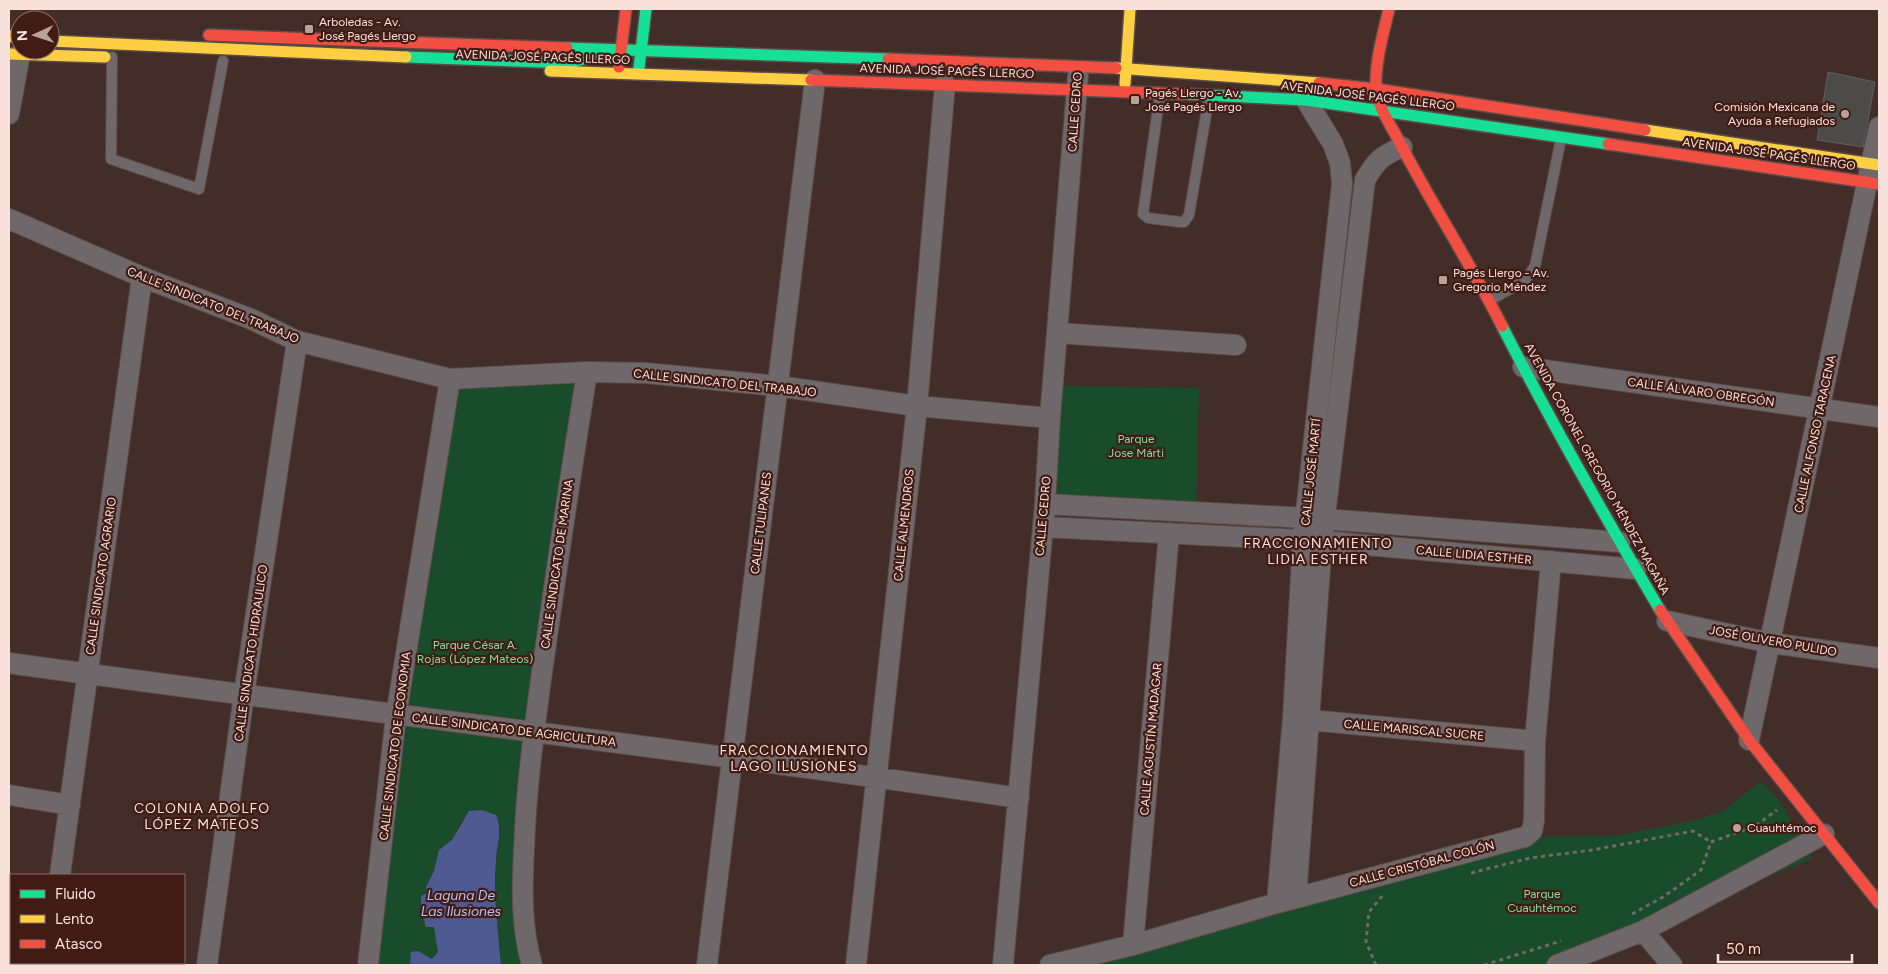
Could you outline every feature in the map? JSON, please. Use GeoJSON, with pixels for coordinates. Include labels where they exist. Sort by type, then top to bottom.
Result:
{"type":"FeatureCollection","features":[{"type":"Feature","properties":{"kind":"main road"},"geometry":{"type":"LineString","coordinates":[[618,74],[626,9]]}},
{"type":"Feature","properties":{"kind":"main road"},"geometry":{"type":"LineString","coordinates":[[638,74],[646,9]]}},
{"type":"Feature","properties":{"kind":"main road"},"geometry":{"type":"LineString","coordinates":[[1125,91],[1130,9]]}},
{"type":"Feature","properties":{"kind":"main road","name":"AVENIDA CORONEL GREGORIO MÉNDEZ MAGAÑA"},"geometry":{"type":"LineString","coordinates":[[1389,9],[1378,54],[1376,88],[1384,110],[1402,147],[1489,300],[1523,366],[1620,542],[1667,621],[1749,740],[1879,903]]}},
{"type":"Feature","properties":{"kind":"main road","name":"AVENIDA JOSÉ PAGÉS LLERGO"},"geometry":{"type":"LineString","coordinates":[[199,35],[1127,68],[1300,81],[1376,88],[1875,174]]}},
{"type":"Feature","properties":{"kind":"main road"},"geometry":{"type":"LineString","coordinates":[[60,41],[568,63],[621,50]]}},
{"type":"Feature","properties":{"kind":"main road"},"geometry":{"type":"LineString","coordinates":[[60,52],[117,57]]}},
{"type":"Feature","properties":{"kind":"main road","name":"AVENIDA JOSÉ PAGÉS LLERGO"},"geometry":{"type":"LineString","coordinates":[[228,61],[945,84],[1306,100],[1562,137],[1875,174]]}},
{"type":"Feature","properties":{"kind":"street"},"geometry":{"type":"LineString","coordinates":[[9,114],[15,60]]}},
{"type":"Feature","properties":{"kind":"street","name":"CALLE CEDRO"},"geometry":{"type":"LineString","coordinates":[[1003,965],[1045,504],[1078,66]]}},
{"type":"Feature","properties":{"kind":"street","name":"CALLE TULIPANES"},"geometry":{"type":"LineString","coordinates":[[707,965],[815,80]]}},
{"type":"Feature","properties":{"kind":"street","name":"CALLE JOSÉ MARTÍ"},"geometry":{"type":"LineString","coordinates":[[1300,81],[1306,100],[1333,144],[1340,163],[1342,184],[1315,519]]}},
{"type":"Feature","properties":{"kind":"street","name":"CALLE ALMENDROS"},"geometry":{"type":"LineString","coordinates":[[856,965],[917,406],[945,84]]}},
{"type":"Feature","properties":{"kind":"street","name":"CALLE ALFONSO TARACENA"},"geometry":{"type":"LineString","coordinates":[[1749,740],[1820,408],[1875,174],[1879,128]]}},
{"type":"Feature","properties":{"kind":"street","name":"CALLE JOSÉ MARTÍ"},"geometry":{"type":"LineString","coordinates":[[1286,901],[1302,719],[1312,541],[1365,180],[1376,162],[1385,154],[1402,147]]}},
{"type":"Feature","properties":{"kind":"street","name":"CALLE SINDICATO DEL TRABAJO"},"geometry":{"type":"LineString","coordinates":[[9,219],[142,276],[251,319],[297,341],[450,378],[587,372],[646,373],[778,386],[917,406],[1050,418]]}},
{"type":"Feature","properties":{"kind":"street","name":"CALLE SINDICATO AGRARIO"},"geometry":{"type":"LineString","coordinates":[[60,874],[142,276]]}},
{"type":"Feature","properties":{"kind":"street"},"geometry":{"type":"LineString","coordinates":[[1057,333],[1236,345]]}},
{"type":"Feature","properties":{"kind":"street","name":"CALLE SINDICATO HIDRAULICO"},"geometry":{"type":"LineString","coordinates":[[207,965],[244,694],[297,341]]}},
{"type":"Feature","properties":{"kind":"street","name":"CALLE ÁLVARO OBREGÓN"},"geometry":{"type":"LineString","coordinates":[[1523,366],[1879,418]]}},
{"type":"Feature","properties":{"kind":"street","name":"CALLE SINDICATO DE MARINA"},"geometry":{"type":"LineString","coordinates":[[532,965],[525,934],[523,884],[528,782],[533,731],[563,521],[587,372]]}},
{"type":"Feature","properties":{"kind":"street","name":"CALLE SINDICATO DE ECONOMIA"},"geometry":{"type":"LineString","coordinates":[[368,965],[396,716],[450,378]]}},
{"type":"Feature","properties":{"kind":"street","name":"CALLE LIDIA ESTHER"},"geometry":{"type":"LineString","coordinates":[[1045,504],[1315,519],[1620,542]]}},
{"type":"Feature","properties":{"kind":"street","name":"CALLE LIDIA ESTHER"},"geometry":{"type":"LineString","coordinates":[[1042,527],[1312,541],[1636,569]]}},
{"type":"Feature","properties":{"kind":"street","name":"CALLE AGUSTÍN MADAGAR"},"geometry":{"type":"LineString","coordinates":[[1133,945],[1169,533]]}},
{"type":"Feature","properties":{"kind":"street","name":"CALLE CRISTÓBAL COLÓN"},"geometry":{"type":"LineString","coordinates":[[1050,965],[1133,945],[1286,901],[1525,837],[1532,831],[1534,821],[1535,741],[1551,561]]}},
{"type":"Feature","properties":{"kind":"street","name":"JOSÉ OLIVERO PULIDO"},"geometry":{"type":"LineString","coordinates":[[1667,621],[1771,643],[1879,658]]}},
{"type":"Feature","properties":{"kind":"street","name":"CALLE SINDICATO DE AGRICULTURA"},"geometry":{"type":"LineString","coordinates":[[9,663],[396,716],[533,731],[1019,798]]}},
{"type":"Feature","properties":{"kind":"street","name":"CALLE MARISCAL SUCRE"},"geometry":{"type":"LineString","coordinates":[[1302,719],[1535,741]]}},
{"type":"Feature","properties":{"kind":"street"},"geometry":{"type":"LineString","coordinates":[[9,795],[70,805]]}},
{"type":"Feature","properties":{"kind":"street"},"geometry":{"type":"LineString","coordinates":[[1558,965],[1643,931],[1824,834]]}},
{"type":"Feature","properties":{"kind":"street"},"geometry":{"type":"LineString","coordinates":[[1643,931],[1672,965]]}},
{"type":"Feature","properties":{"kind":"lane"},"geometry":{"type":"LineString","coordinates":[[117,57],[111,159],[199,189],[228,61]]}},
{"type":"Feature","properties":{"kind":"lane"},"geometry":{"type":"LineString","coordinates":[[1160,93],[1143,214],[1148,218],[1180,222],[1184,222],[1189,215],[1209,95]]}},
{"type":"Feature","properties":{"kind":"lane"},"geometry":{"type":"LineString","coordinates":[[1489,300],[1526,281],[1535,266],[1562,137]]}},
{"type":"Feature","properties":{"kind":"path"},"geometry":{"type":"LineString","coordinates":[[1711,842],[1755,826],[1793,797]]}},
{"type":"Feature","properties":{"kind":"path"},"geometry":{"type":"LineString","coordinates":[[1465,874],[1530,858],[1593,850],[1693,831],[1711,842]]}},
{"type":"Feature","properties":{"kind":"path"},"geometry":{"type":"LineString","coordinates":[[1630,914],[1663,897],[1701,870],[1711,842]]}},
{"type":"Feature","properties":{"kind":"path"},"geometry":{"type":"LineString","coordinates":[[1376,965],[1366,942],[1369,912],[1381,896],[1390,893]]}},
{"type":"Feature","properties":{"kind":"path"},"geometry":{"type":"LineString","coordinates":[[1484,965],[1569,939]]}},
{"type":"Feature","properties":{"kind":"green space","name":"Parque César A. Rojas (López Mateos)"},"geometry":{"type":"Polygon","coordinates":[[[587,372],[533,731],[532,965],[501,965],[496,912],[496,861],[501,828],[463,819],[452,840],[436,965],[368,965],[450,379],[587,372]]]}},
{"type":"Feature","properties":{"kind":"green space","name":"Parque Jose Márti"},"geometry":{"type":"Polygon","coordinates":[[[1059,386],[1199,388],[1196,507],[1052,502],[1059,386]]]}},
{"type":"Feature","properties":{"kind":"green space","name":"Parque Cuauhtémoc"},"geometry":{"type":"Polygon","coordinates":[[[1761,781],[1780,801],[1812,859],[1607,942],[1556,965],[1045,965],[1525,837],[1616,836],[1696,820],[1723,811],[1761,781]]]}},
{"type":"Feature","properties":{"kind":"water","name":"Laguna De Las Ilusiones"},"geometry":{"type":"Polygon","coordinates":[[[482,810],[496,815],[499,828],[495,886],[501,965],[410,965],[411,952],[418,951],[432,959],[438,952],[434,927],[426,927],[421,909],[421,896],[427,893],[426,887],[434,871],[439,850],[452,840],[469,811],[482,810]]]}},
{"type":"Feature","properties":{"kind":"building","name":"Comisión Mexicana de Ayuda a Refugiados"},"geometry":{"type":"Polygon","coordinates":[[[1828,72],[1875,82],[1863,147],[1817,140],[1828,72]]]}},
{"type":"Feature","properties":{"kind":"traffic: fast"},"geometry":{"type":"LineString","coordinates":[[639,68],[646,9]]}},
{"type":"Feature","properties":{"kind":"traffic: fast"},"geometry":{"type":"LineString","coordinates":[[567,48],[888,59]]}},
{"type":"Feature","properties":{"kind":"traffic: fast"},"geometry":{"type":"LineString","coordinates":[[406,57],[568,63],[621,50]]}},
{"type":"Feature","properties":{"kind":"traffic: fast"},"geometry":{"type":"LineString","coordinates":[[1183,94],[1306,100],[1608,144]]}},
{"type":"Feature","properties":{"kind":"traffic: fast"},"geometry":{"type":"LineString","coordinates":[[1502,326],[1579,469],[1660,610]]}},
{"type":"Feature","properties":{"kind":"traffic: slow"},"geometry":{"type":"LineString","coordinates":[[1125,84],[1130,9]]}},
{"type":"Feature","properties":{"kind":"traffic: slow"},"geometry":{"type":"LineString","coordinates":[[60,41],[406,57]]}},
{"type":"Feature","properties":{"kind":"traffic: slow"},"geometry":{"type":"LineString","coordinates":[[9,54],[105,57]]}},
{"type":"Feature","properties":{"kind":"traffic: slow"},"geometry":{"type":"LineString","coordinates":[[1116,68],[1319,83]]}},
{"type":"Feature","properties":{"kind":"traffic: slow"},"geometry":{"type":"LineString","coordinates":[[550,71],[811,80]]}},
{"type":"Feature","properties":{"kind":"traffic: slow"},"geometry":{"type":"LineString","coordinates":[[1645,130],[1879,165]]}},
{"type":"Feature","properties":{"kind":"traffic: jam"},"geometry":{"type":"LineString","coordinates":[[619,67],[626,9]]}},
{"type":"Feature","properties":{"kind":"traffic: jam"},"geometry":{"type":"LineString","coordinates":[[1389,9],[1377,68],[1376,88],[1379,102],[1412,166],[1502,326]]}},
{"type":"Feature","properties":{"kind":"traffic: jam"},"geometry":{"type":"LineString","coordinates":[[209,35],[567,48]]}},
{"type":"Feature","properties":{"kind":"traffic: jam"},"geometry":{"type":"LineString","coordinates":[[888,59],[1116,68]]}},
{"type":"Feature","properties":{"kind":"traffic: jam"},"geometry":{"type":"LineString","coordinates":[[811,80],[1183,94]]}},
{"type":"Feature","properties":{"kind":"traffic: jam"},"geometry":{"type":"LineString","coordinates":[[1319,83],[1376,89],[1645,130]]}},
{"type":"Feature","properties":{"kind":"traffic: jam"},"geometry":{"type":"LineString","coordinates":[[1608,144],[1879,184]]}},
{"type":"Feature","properties":{"kind":"traffic: jam"},"geometry":{"type":"LineString","coordinates":[[1660,610],[1749,740],[1879,903]]}},
{"type":"Feature","properties":{"kind":"place","name":"Arboledas - Av. José Pagés Llergo"},"geometry":{"type":"Point","coordinates":[309,29]}},
{"type":"Feature","properties":{"kind":"place","name":"Pagés Llergo - Av. José Pagés Llergo"},"geometry":{"type":"Point","coordinates":[1135,100]}},
{"type":"Feature","properties":{"kind":"place","name":"Comisión Mexicana de Ayuda a Refugiados"},"geometry":{"type":"Point","coordinates":[1845,114]}},
{"type":"Feature","properties":{"kind":"place","name":"Pagés Llergo - Av. Gregorio Méndez"},"geometry":{"type":"Point","coordinates":[1443,280]}},
{"type":"Feature","properties":{"kind":"place","name":"Cuauhtémoc"},"geometry":{"type":"Point","coordinates":[1737,828]}},
{"type":"Feature","properties":{"kind":"district","name":"FRACCIONAMIENTO LIDIA ESTHER"},"geometry":{"type":"Point","coordinates":[1318,552]}},
{"type":"Feature","properties":{"kind":"district","name":"FRACCIONAMIENTO LAGO ILUSIONES"},"geometry":{"type":"Point","coordinates":[794,758]}},
{"type":"Feature","properties":{"kind":"district","name":"COLONIA ADOLFO LÓPEZ MATEOS"},"geometry":{"type":"Point","coordinates":[202,816]}}]}
